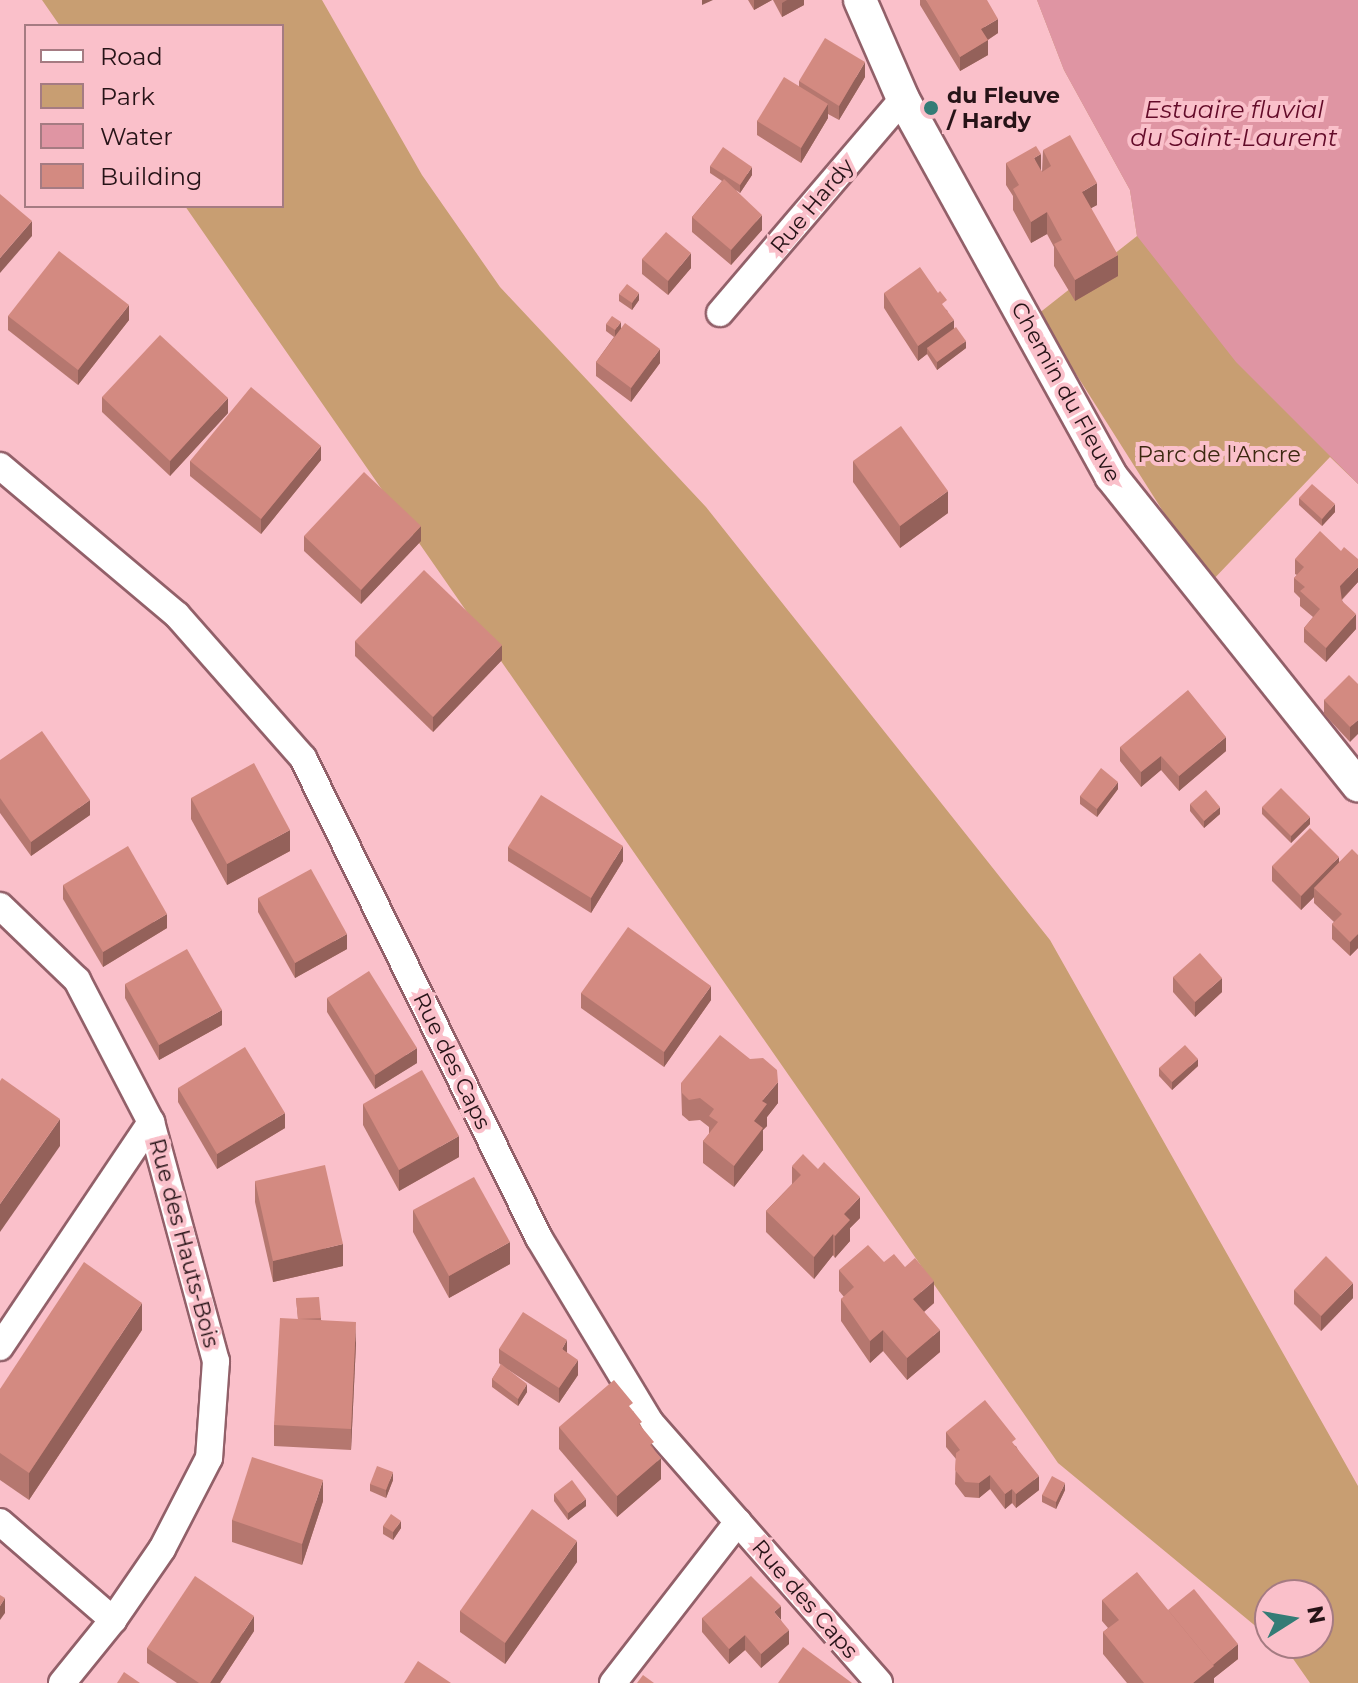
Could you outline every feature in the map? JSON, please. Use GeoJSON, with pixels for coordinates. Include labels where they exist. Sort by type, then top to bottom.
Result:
{"type":"FeatureCollection","features":[{"type":"Feature","properties":{"kind":"street","name":"Chemin du Fleuve"},"geometry":{"type":"LineString","coordinates":[[860,0],[903,99],[1111,476],[1358,785]]}},
{"type":"Feature","properties":{"kind":"street","name":"Rue Hardy"},"geometry":{"type":"LineString","coordinates":[[720,313],[903,99]]}},
{"type":"Feature","properties":{"kind":"street","name":"Rue des Caps"},"geometry":{"type":"LineString","coordinates":[[0,466],[177,615],[303,758],[539,1238],[650,1422],[879,1683]]}},
{"type":"Feature","properties":{"kind":"street","name":"Rue des Hauts-Bois"},"geometry":{"type":"LineString","coordinates":[[0,906],[77,980],[151,1122],[216,1361],[209,1458],[162,1549],[113,1620],[62,1683]]}},
{"type":"Feature","properties":{"kind":"street"},"geometry":{"type":"LineString","coordinates":[[0,1347],[151,1122]]}},
{"type":"Feature","properties":{"kind":"street"},"geometry":{"type":"LineString","coordinates":[[0,1522],[113,1620]]}},
{"type":"Feature","properties":{"kind":"street"},"geometry":{"type":"LineString","coordinates":[[613,1683],[738,1522]]}},
{"type":"Feature","properties":{"kind":"green space"},"geometry":{"type":"Polygon","coordinates":[[[42,0],[322,0],[422,175],[500,287],[706,507],[1050,940],[1358,1486],[1358,1683],[1310,1683],[1293,1659],[1334,1659],[1334,1579],[1254,1579],[1254,1625],[1058,1463],[186,208],[284,208],[284,24],[59,24],[42,0]]]}},
{"type":"Feature","properties":{"kind":"green space","name":"Estuaire fluvial du Saint-Laurent"},"geometry":{"type":"Polygon","coordinates":[[[1037,0],[1358,0],[1358,484],[1330,457],[1209,584],[1038,314],[1137,236],[1130,190],[1064,70],[1037,0]]]}},
{"type":"Feature","properties":{"kind":"water","name":"Estuaire fluvial du Saint-Laurent"},"geometry":{"type":"Polygon","coordinates":[[[1037,0],[1358,0],[1358,484],[1236,362],[1137,236],[1130,190],[1064,70],[1037,0]]]}},
{"type":"Feature","properties":{"kind":"building"},"geometry":{"type":"Polygon","coordinates":[[[926,0],[987,0],[998,19],[981,29],[988,40],[960,57],[926,0]]]}},
{"type":"Feature","properties":{"kind":"building"},"geometry":{"type":"Polygon","coordinates":[[[825,38],[865,62],[839,106],[799,81],[825,38]]]}},
{"type":"Feature","properties":{"kind":"building"},"geometry":{"type":"Polygon","coordinates":[[[784,77],[828,104],[801,148],[757,121],[784,77]]]}},
{"type":"Feature","properties":{"kind":"building"},"geometry":{"type":"Polygon","coordinates":[[[1070,135],[1097,183],[1082,192],[1118,255],[1075,280],[1054,244],[1062,240],[1047,212],[1031,222],[1013,189],[1019,185],[1006,163],[1036,146],[1041,154],[1034,158],[1042,172],[1051,166],[1043,150],[1070,135]]]}},
{"type":"Feature","properties":{"kind":"building"},"geometry":{"type":"Polygon","coordinates":[[[723,147],[752,167],[740,185],[710,166],[723,147]]]}},
{"type":"Feature","properties":{"kind":"building"},"geometry":{"type":"Polygon","coordinates":[[[724,179],[762,215],[731,250],[692,217],[724,179]]]}},
{"type":"Feature","properties":{"kind":"building"},"geometry":{"type":"Polygon","coordinates":[[[0,194],[32,221],[0,258],[0,194]]]}},
{"type":"Feature","properties":{"kind":"building"},"geometry":{"type":"Polygon","coordinates":[[[666,232],[691,253],[668,281],[642,259],[666,232]]]}},
{"type":"Feature","properties":{"kind":"building"},"geometry":{"type":"Polygon","coordinates":[[[59,251],[129,305],[78,370],[8,316],[59,251]]]}},
{"type":"Feature","properties":{"kind":"building"},"geometry":{"type":"Polygon","coordinates":[[[920,267],[938,293],[940,291],[947,300],[942,304],[954,320],[918,346],[884,293],[920,267]]]}},
{"type":"Feature","properties":{"kind":"building"},"geometry":{"type":"Polygon","coordinates":[[[627,284],[639,293],[632,303],[619,294],[627,284]]]}},
{"type":"Feature","properties":{"kind":"building"},"geometry":{"type":"Polygon","coordinates":[[[612,316],[621,322],[615,330],[606,324],[612,316]]]}},
{"type":"Feature","properties":{"kind":"building"},"geometry":{"type":"Polygon","coordinates":[[[625,323],[660,349],[631,388],[596,362],[625,323]]]}},
{"type":"Feature","properties":{"kind":"building"},"geometry":{"type":"Polygon","coordinates":[[[956,327],[966,341],[937,362],[927,348],[956,327]]]}},
{"type":"Feature","properties":{"kind":"building"},"geometry":{"type":"Polygon","coordinates":[[[160,335],[228,398],[170,461],[102,397],[160,335]]]}},
{"type":"Feature","properties":{"kind":"building"},"geometry":{"type":"Polygon","coordinates":[[[251,387],[321,446],[261,519],[190,461],[251,387]]]}},
{"type":"Feature","properties":{"kind":"building"},"geometry":{"type":"Polygon","coordinates":[[[901,426],[948,491],[900,526],[853,461],[901,426]]]}},
{"type":"Feature","properties":{"kind":"building"},"geometry":{"type":"Polygon","coordinates":[[[364,472],[421,526],[361,590],[304,536],[364,472]]]}},
{"type":"Feature","properties":{"kind":"building"},"geometry":{"type":"Polygon","coordinates":[[[1312,484],[1335,504],[1322,519],[1299,498],[1312,484]]]}},
{"type":"Feature","properties":{"kind":"building"},"geometry":{"type":"Polygon","coordinates":[[[1320,531],[1341,551],[1344,547],[1358,559],[1358,567],[1340,586],[1342,601],[1356,614],[1326,648],[1304,628],[1320,609],[1300,591],[1305,587],[1294,578],[1304,567],[1295,559],[1320,531]]]}},
{"type":"Feature","properties":{"kind":"building"},"geometry":{"type":"Polygon","coordinates":[[[424,570],[502,645],[433,717],[355,641],[424,570]]]}},
{"type":"Feature","properties":{"kind":"building"},"geometry":{"type":"Polygon","coordinates":[[[1349,675],[1358,684],[1358,720],[1350,727],[1324,700],[1349,675]]]}},
{"type":"Feature","properties":{"kind":"building"},"geometry":{"type":"Polygon","coordinates":[[[1188,690],[1226,737],[1179,776],[1161,756],[1141,772],[1120,747],[1188,690]]]}},
{"type":"Feature","properties":{"kind":"building"},"geometry":{"type":"Polygon","coordinates":[[[42,731],[90,800],[31,842],[0,798],[0,760],[42,731]]]}},
{"type":"Feature","properties":{"kind":"building"},"geometry":{"type":"Polygon","coordinates":[[[254,763],[290,830],[227,864],[191,798],[254,763]]]}},
{"type":"Feature","properties":{"kind":"building"},"geometry":{"type":"Polygon","coordinates":[[[1101,768],[1118,782],[1097,809],[1080,796],[1101,768]]]}},
{"type":"Feature","properties":{"kind":"building"},"geometry":{"type":"Polygon","coordinates":[[[1281,788],[1310,817],[1291,836],[1262,807],[1281,788]]]}},
{"type":"Feature","properties":{"kind":"building"},"geometry":{"type":"Polygon","coordinates":[[[1206,790],[1220,807],[1204,821],[1190,804],[1206,790]]]}},
{"type":"Feature","properties":{"kind":"building"},"geometry":{"type":"Polygon","coordinates":[[[541,795],[623,846],[591,898],[508,847],[541,795]]]}},
{"type":"Feature","properties":{"kind":"building"},"geometry":{"type":"Polygon","coordinates":[[[1310,828],[1339,857],[1301,896],[1272,866],[1310,828]]]}},
{"type":"Feature","properties":{"kind":"building"},"geometry":{"type":"Polygon","coordinates":[[[128,846],[167,914],[103,952],[63,885],[128,846]]]}},
{"type":"Feature","properties":{"kind":"building"},"geometry":{"type":"Polygon","coordinates":[[[1352,849],[1358,855],[1358,934],[1350,942],[1332,924],[1342,914],[1314,888],[1352,849]]]}},
{"type":"Feature","properties":{"kind":"building"},"geometry":{"type":"Polygon","coordinates":[[[311,869],[347,934],[295,963],[258,898],[311,869]]]}},
{"type":"Feature","properties":{"kind":"building"},"geometry":{"type":"Polygon","coordinates":[[[628,927],[711,986],[664,1052],[581,993],[628,927]]]}},
{"type":"Feature","properties":{"kind":"building"},"geometry":{"type":"Polygon","coordinates":[[[187,949],[222,1010],[159,1045],[125,984],[187,949]]]}},
{"type":"Feature","properties":{"kind":"building"},"geometry":{"type":"Polygon","coordinates":[[[1200,953],[1222,978],[1195,1002],[1173,977],[1200,953]]]}},
{"type":"Feature","properties":{"kind":"building"},"geometry":{"type":"Polygon","coordinates":[[[369,971],[417,1048],[375,1075],[327,998],[369,971]]]}},
{"type":"Feature","properties":{"kind":"building"},"geometry":{"type":"Polygon","coordinates":[[[720,1035],[750,1059],[763,1058],[777,1070],[778,1082],[762,1101],[767,1104],[754,1121],[763,1128],[734,1166],[703,1141],[718,1122],[709,1116],[714,1109],[700,1098],[689,1100],[682,1093],[681,1083],[720,1035]]]}},
{"type":"Feature","properties":{"kind":"building"},"geometry":{"type":"Polygon","coordinates":[[[1185,1045],[1198,1059],[1172,1082],[1159,1068],[1185,1045]]]}},
{"type":"Feature","properties":{"kind":"building"},"geometry":{"type":"Polygon","coordinates":[[[245,1047],[285,1113],[217,1154],[178,1088],[245,1047]]]}},
{"type":"Feature","properties":{"kind":"building"},"geometry":{"type":"Polygon","coordinates":[[[422,1070],[459,1136],[399,1170],[363,1104],[422,1070]]]}},
{"type":"Feature","properties":{"kind":"building"},"geometry":{"type":"Polygon","coordinates":[[[2,1078],[60,1119],[0,1204],[0,1081],[2,1078]]]}},
{"type":"Feature","properties":{"kind":"building"},"geometry":{"type":"Polygon","coordinates":[[[803,1154],[818,1169],[824,1162],[860,1197],[844,1214],[850,1220],[835,1236],[833,1234],[814,1257],[766,1211],[801,1175],[792,1166],[803,1154]]]}},
{"type":"Feature","properties":{"kind":"building"},"geometry":{"type":"Polygon","coordinates":[[[325,1165],[343,1244],[273,1261],[255,1181],[325,1165]]]}},
{"type":"Feature","properties":{"kind":"building"},"geometry":{"type":"Polygon","coordinates":[[[474,1177],[510,1242],[449,1276],[413,1210],[474,1177]]]}},
{"type":"Feature","properties":{"kind":"building"},"geometry":{"type":"Polygon","coordinates":[[[868,1245],[884,1262],[894,1254],[905,1267],[915,1258],[934,1281],[913,1299],[940,1330],[907,1358],[883,1330],[870,1341],[841,1299],[854,1287],[839,1270],[868,1245]]]}},
{"type":"Feature","properties":{"kind":"building"},"geometry":{"type":"Polygon","coordinates":[[[1326,1256],[1353,1283],[1321,1316],[1294,1290],[1326,1256]]]}},
{"type":"Feature","properties":{"kind":"building"},"geometry":{"type":"Polygon","coordinates":[[[84,1262],[142,1303],[29,1473],[0,1453],[0,1389],[84,1262]]]}},
{"type":"Feature","properties":{"kind":"building"},"geometry":{"type":"Polygon","coordinates":[[[319,1297],[321,1318],[298,1319],[296,1298],[319,1297]]]}},
{"type":"Feature","properties":{"kind":"building"},"geometry":{"type":"Polygon","coordinates":[[[523,1312],[567,1340],[562,1349],[578,1360],[559,1388],[499,1349],[523,1312]]]}},
{"type":"Feature","properties":{"kind":"building"},"geometry":{"type":"Polygon","coordinates":[[[280,1318],[356,1322],[351,1429],[274,1425],[280,1318]]]}},
{"type":"Feature","properties":{"kind":"building"},"geometry":{"type":"Polygon","coordinates":[[[501,1364],[527,1384],[518,1399],[492,1379],[501,1364]]]}},
{"type":"Feature","properties":{"kind":"building"},"geometry":{"type":"Polygon","coordinates":[[[614,1380],[633,1403],[629,1406],[642,1422],[639,1424],[654,1442],[650,1445],[661,1458],[617,1496],[559,1427],[614,1380]]]}},
{"type":"Feature","properties":{"kind":"building"},"geometry":{"type":"Polygon","coordinates":[[[985,1400],[1016,1439],[1012,1442],[1039,1476],[1016,1494],[1012,1489],[1005,1494],[990,1475],[979,1483],[965,1482],[955,1470],[956,1453],[960,1450],[946,1432],[985,1400]]]}},
{"type":"Feature","properties":{"kind":"building"},"geometry":{"type":"Polygon","coordinates":[[[252,1457],[323,1480],[302,1544],[232,1520],[252,1457]]]}},
{"type":"Feature","properties":{"kind":"building"},"geometry":{"type":"Polygon","coordinates":[[[377,1466],[393,1472],[386,1490],[370,1484],[377,1466]]]}},
{"type":"Feature","properties":{"kind":"building"},"geometry":{"type":"Polygon","coordinates":[[[1052,1476],[1065,1483],[1056,1502],[1042,1495],[1052,1476]]]}},
{"type":"Feature","properties":{"kind":"building"},"geometry":{"type":"Polygon","coordinates":[[[572,1480],[586,1499],[568,1513],[554,1494],[572,1480]]]}},
{"type":"Feature","properties":{"kind":"building"},"geometry":{"type":"Polygon","coordinates":[[[532,1509],[577,1541],[505,1643],[460,1611],[532,1509]]]}},
{"type":"Feature","properties":{"kind":"building"},"geometry":{"type":"Polygon","coordinates":[[[391,1514],[401,1521],[393,1532],[383,1526],[391,1514]]]}},
{"type":"Feature","properties":{"kind":"building"},"geometry":{"type":"Polygon","coordinates":[[[1137,1572],[1214,1666],[1193,1683],[1144,1683],[1103,1632],[1119,1620],[1102,1600],[1137,1572]]]}},
{"type":"Feature","properties":{"kind":"building"},"geometry":{"type":"Polygon","coordinates":[[[195,1576],[254,1616],[210,1683],[199,1683],[147,1648],[195,1576]]]}},
{"type":"Feature","properties":{"kind":"building"},"geometry":{"type":"Polygon","coordinates":[[[751,1576],[781,1606],[774,1612],[789,1630],[761,1654],[745,1635],[729,1649],[702,1618],[751,1576]]]}},
{"type":"Feature","properties":{"kind":"building"},"geometry":{"type":"Polygon","coordinates":[[[1194,1589],[1238,1644],[1213,1665],[1168,1610],[1194,1589]]]}},
{"type":"Feature","properties":{"kind":"building"},"geometry":{"type":"Polygon","coordinates":[[[803,1647],[852,1683],[778,1683],[803,1647]]]}},
{"type":"Feature","properties":{"kind":"building"},"geometry":{"type":"Polygon","coordinates":[[[418,1661],[451,1683],[404,1683],[418,1661]]]}},
{"type":"Feature","properties":{"kind":"building"},"geometry":{"type":"Polygon","coordinates":[[[124,1672],[140,1683],[117,1683],[124,1672]]]}},
{"type":"Feature","properties":{"kind":"building"},"geometry":{"type":"Polygon","coordinates":[[[643,1675],[654,1683],[637,1683],[643,1675]]]}},
{"type":"Feature","properties":{"kind":"place","name":"du Fleuve / Hardy"},"geometry":{"type":"Point","coordinates":[931,108]}},
{"type":"Feature","properties":{"kind":"park label","name":"Parc de l'Ancre"},"geometry":{"type":"Point","coordinates":[1219,455]}}]}
